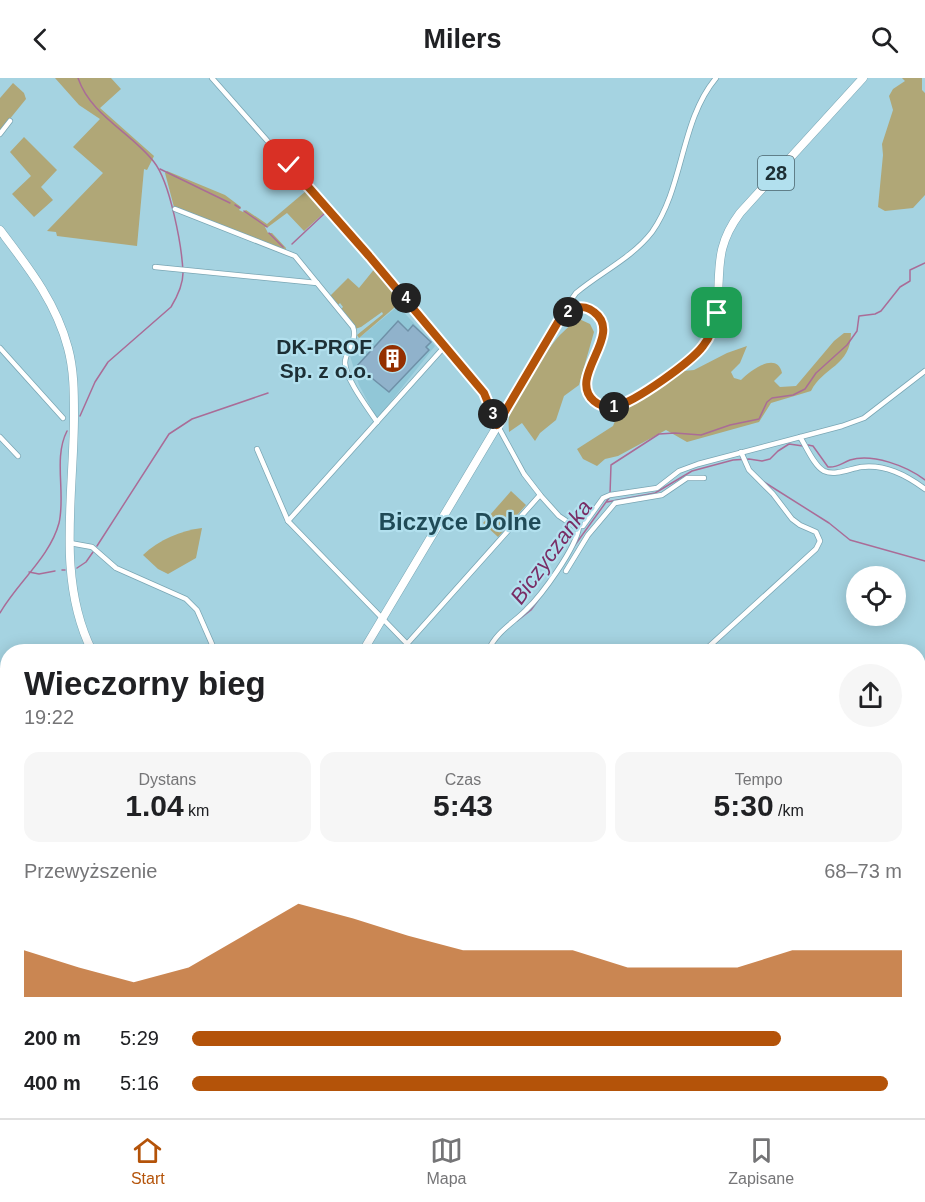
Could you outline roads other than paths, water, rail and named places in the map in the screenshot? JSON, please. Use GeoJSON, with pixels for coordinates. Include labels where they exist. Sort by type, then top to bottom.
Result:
{"type":"FeatureCollection","features":[{"type":"Feature","properties":{"kind":"main road","name":"28"},"geometry":{"type":"LineString","coordinates":[[571,309],[579,307],[589,309],[597,315],[602,325],[602,339],[588,381],[588,392],[594,400],[604,406],[614,407],[625,403],[697,354],[712,331],[718,306],[720,252],[733,222],[862,78]]}},
{"type":"Feature","properties":{"kind":"main road"},"geometry":{"type":"LineString","coordinates":[[0,230],[47,295],[68,348],[74,390],[70,543],[74,602],[88,644]]}},
{"type":"Feature","properties":{"kind":"main road"},"geometry":{"type":"LineString","coordinates":[[367,644],[558,322],[571,309]]}},
{"type":"Feature","properties":{"kind":"street"},"geometry":{"type":"LineString","coordinates":[[212,78],[446,345],[486,396],[497,425],[524,474],[559,516],[583,531]]}},
{"type":"Feature","properties":{"kind":"street"},"geometry":{"type":"LineString","coordinates":[[571,309],[572,299],[576,293],[636,249],[659,220],[669,200],[679,164],[703,100],[715,78]]}},
{"type":"Feature","properties":{"kind":"street"},"geometry":{"type":"LineString","coordinates":[[0,134],[10,122]]}},
{"type":"Feature","properties":{"kind":"street"},"geometry":{"type":"LineString","coordinates":[[175,209],[292,255],[353,327],[355,334],[346,356],[347,370],[377,422]]}},
{"type":"Feature","properties":{"kind":"street"},"geometry":{"type":"LineString","coordinates":[[154,267],[317,283]]}},
{"type":"Feature","properties":{"kind":"street"},"geometry":{"type":"LineString","coordinates":[[288,521],[446,345]]}},
{"type":"Feature","properties":{"kind":"street"},"geometry":{"type":"LineString","coordinates":[[0,348],[63,418]]}},
{"type":"Feature","properties":{"kind":"street"},"geometry":{"type":"LineString","coordinates":[[566,571],[588,519],[603,498],[612,494],[657,488],[679,471],[864,418],[925,371]]}},
{"type":"Feature","properties":{"kind":"street"},"geometry":{"type":"LineString","coordinates":[[0,437],[18,456]]}},
{"type":"Feature","properties":{"kind":"street"},"geometry":{"type":"LineString","coordinates":[[800,437],[820,468],[826,472],[882,467],[904,476],[925,489]]}},
{"type":"Feature","properties":{"kind":"street"},"geometry":{"type":"LineString","coordinates":[[257,449],[288,521],[407,644],[540,495]]}},
{"type":"Feature","properties":{"kind":"street"},"geometry":{"type":"LineString","coordinates":[[712,644],[816,549],[820,541],[816,532],[792,519],[773,494],[749,470],[742,454]]}},
{"type":"Feature","properties":{"kind":"street"},"geometry":{"type":"LineString","coordinates":[[493,644],[501,631],[527,609],[543,590],[583,531],[615,503],[662,495],[687,478],[704,478]]}},
{"type":"Feature","properties":{"kind":"street"},"geometry":{"type":"LineString","coordinates":[[657,488],[662,495]]}},
{"type":"Feature","properties":{"kind":"street"},"geometry":{"type":"LineString","coordinates":[[70,543],[92,547],[116,568],[186,599],[196,610],[212,644]]}},
{"type":"Feature","properties":{"kind":"waterway"},"geometry":{"type":"LineString","coordinates":[[78,78],[92,103],[145,151],[160,171],[174,215],[183,273],[179,291],[171,307],[108,362],[95,382],[80,416]]}},
{"type":"Feature","properties":{"kind":"waterway"},"geometry":{"type":"LineString","coordinates":[[160,169],[230,203]]}},
{"type":"Feature","properties":{"kind":"waterway"},"geometry":{"type":"LineString","coordinates":[[235,205],[240,208]]}},
{"type":"Feature","properties":{"kind":"waterway"},"geometry":{"type":"LineString","coordinates":[[244,211],[267,227]]}},
{"type":"Feature","properties":{"kind":"waterway"},"geometry":{"type":"LineString","coordinates":[[292,244],[325,213]]}},
{"type":"Feature","properties":{"kind":"waterway"},"geometry":{"type":"LineString","coordinates":[[269,233],[283,247]]}},
{"type":"Feature","properties":{"kind":"waterway","name":"Biczyczanka"},"geometry":{"type":"LineString","coordinates":[[610,494],[611,465],[659,434],[701,435],[730,425],[759,419],[767,402],[772,398],[793,395],[805,389],[816,373],[847,345],[857,331],[859,316],[881,311],[900,287],[910,281],[910,270],[925,263]]}},
{"type":"Feature","properties":{"kind":"waterway"},"geometry":{"type":"LineString","coordinates":[[97,546],[169,434],[192,419],[268,393]]}},
{"type":"Feature","properties":{"kind":"waterway"},"geometry":{"type":"LineString","coordinates":[[0,613],[41,559],[55,535],[61,512],[61,453],[67,431]]}},
{"type":"Feature","properties":{"kind":"waterway"},"geometry":{"type":"LineString","coordinates":[[607,502],[655,493],[692,471],[733,460],[762,461],[770,459],[789,444],[803,446]]}},
{"type":"Feature","properties":{"kind":"waterway"},"geometry":{"type":"LineString","coordinates":[[808,445],[813,446],[828,467],[850,460],[868,458],[889,462],[925,480]]}},
{"type":"Feature","properties":{"kind":"waterway"},"geometry":{"type":"LineString","coordinates":[[764,482],[829,523],[850,540],[925,561]]}},
{"type":"Feature","properties":{"kind":"waterway","name":"Biczyczanka"},"geometry":{"type":"LineString","coordinates":[[575,545],[609,498]]}},
{"type":"Feature","properties":{"kind":"waterway"},"geometry":{"type":"LineString","coordinates":[[77,568],[86,562],[93,552]]}},
{"type":"Feature","properties":{"kind":"waterway"},"geometry":{"type":"LineString","coordinates":[[29,572],[39,574],[55,571]]}},
{"type":"Feature","properties":{"kind":"waterway","name":"Biczyczanka"},"geometry":{"type":"LineString","coordinates":[[517,621],[531,610],[539,599]]}},
{"type":"Feature","properties":{"kind":"place","name":"DK-PROF Sp. z o.o."},"geometry":{"type":"Point","coordinates":[393,358]}},
{"type":"Feature","properties":{"kind":"district","name":"Biczyce Dolne"},"geometry":{"type":"Point","coordinates":[460,521]}}]}
